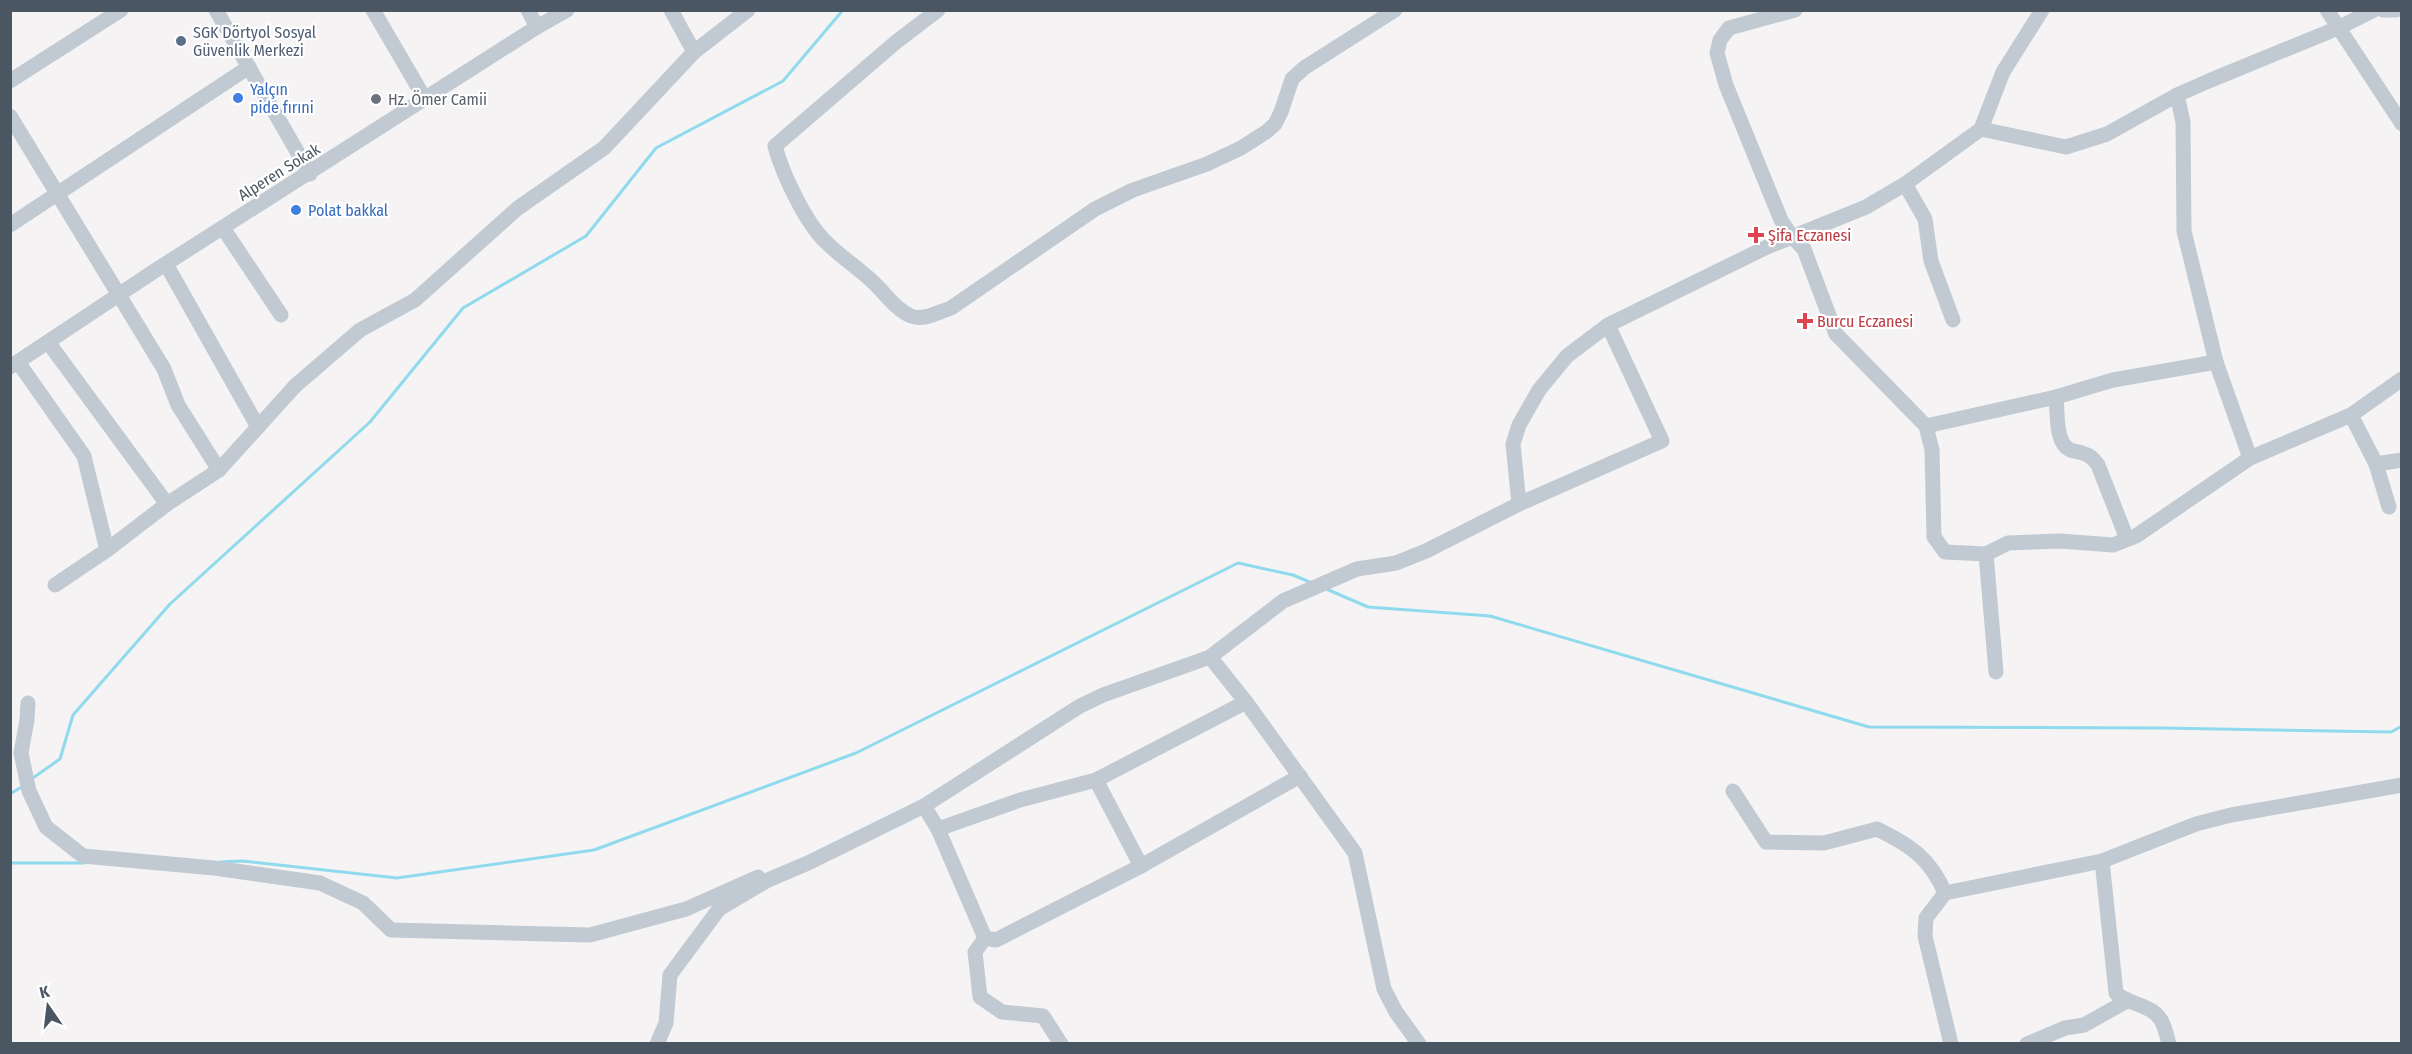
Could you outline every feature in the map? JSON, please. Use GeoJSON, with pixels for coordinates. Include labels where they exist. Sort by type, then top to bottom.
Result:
{"type":"FeatureCollection","features":[{"type":"Feature","properties":{"kind":"street"},"geometry":{"type":"LineString","coordinates":[[10,81],[121,10]]}},
{"type":"Feature","properties":{"kind":"street"},"geometry":{"type":"LineString","coordinates":[[216,10],[310,174]]}},
{"type":"Feature","properties":{"kind":"street"},"geometry":{"type":"LineString","coordinates":[[373,10],[425,99]]}},
{"type":"Feature","properties":{"kind":"street"},"geometry":{"type":"LineString","coordinates":[[528,10],[537,27]]}},
{"type":"Feature","properties":{"kind":"street","name":"Alperen Sokak"},"geometry":{"type":"LineString","coordinates":[[14,364],[166,264],[567,10]]}},
{"type":"Feature","properties":{"kind":"street"},"geometry":{"type":"LineString","coordinates":[[671,10],[694,52]]}},
{"type":"Feature","properties":{"kind":"street"},"geometry":{"type":"LineString","coordinates":[[55,585],[107,550],[167,504],[219,470],[295,386],[360,330],[415,300],[518,208],[604,148],[694,52],[748,10]]}},
{"type":"Feature","properties":{"kind":"street"},"geometry":{"type":"LineString","coordinates":[[938,10],[896,42],[775,146],[780,162],[813,227],[826,243],[874,283],[897,306],[911,316],[918,317],[951,308],[1095,209],[1132,190],[1207,164],[1249,143],[1275,124],[1292,79],[1304,68],[1395,10]]}},
{"type":"Feature","properties":{"kind":"street"},"geometry":{"type":"LineString","coordinates":[[1795,10],[1729,28],[1720,40],[1717,53],[1726,85],[1781,220],[1803,249],[1836,334],[1926,426],[1932,450],[1934,537],[1945,552],[1986,554],[2008,543],[2060,541],[2113,545],[2136,536],[2250,458],[2351,415],[2402,379]]}},
{"type":"Feature","properties":{"kind":"street"},"geometry":{"type":"LineString","coordinates":[[1519,504],[1513,444],[1519,425],[1539,390],[1567,356],[1608,326],[1792,237],[1866,207],[1905,184],[1981,129],[2003,72],[2042,10]]}},
{"type":"Feature","properties":{"kind":"street"},"geometry":{"type":"LineString","coordinates":[[2327,10],[2402,124]]}},
{"type":"Feature","properties":{"kind":"street"},"geometry":{"type":"LineString","coordinates":[[1981,129],[2066,147],[2107,134],[2177,95],[2338,28],[2374,10]]}},
{"type":"Feature","properties":{"kind":"street"},"geometry":{"type":"LineString","coordinates":[[2383,10],[2396,10]]}},
{"type":"Feature","properties":{"kind":"street"},"geometry":{"type":"LineString","coordinates":[[10,225],[249,67]]}},
{"type":"Feature","properties":{"kind":"street"},"geometry":{"type":"LineString","coordinates":[[2177,95],[2183,122],[2184,231],[2216,362],[2250,458]]}},
{"type":"Feature","properties":{"kind":"street"},"geometry":{"type":"LineString","coordinates":[[10,116],[120,294],[164,369],[178,405],[219,470]]}},
{"type":"Feature","properties":{"kind":"street"},"geometry":{"type":"LineString","coordinates":[[1905,184],[1925,219],[1931,261],[1953,320]]}},
{"type":"Feature","properties":{"kind":"street"},"geometry":{"type":"LineString","coordinates":[[223,228],[281,315]]}},
{"type":"Feature","properties":{"kind":"street"},"geometry":{"type":"LineString","coordinates":[[166,264],[258,427]]}},
{"type":"Feature","properties":{"kind":"street"},"geometry":{"type":"LineString","coordinates":[[657,1044],[666,1023],[670,975],[719,909],[768,880],[823,856],[924,806],[1080,706],[1102,695],[1210,657],[1283,601],[1357,569],[1396,563],[1426,551],[1519,504],[1662,441],[1608,326]]}},
{"type":"Feature","properties":{"kind":"street"},"geometry":{"type":"LineString","coordinates":[[48,342],[167,504]]}},
{"type":"Feature","properties":{"kind":"street"},"geometry":{"type":"LineString","coordinates":[[1926,426],[2056,397],[2113,380],[2216,362]]}},
{"type":"Feature","properties":{"kind":"street"},"geometry":{"type":"LineString","coordinates":[[14,364],[84,456],[107,550]]}},
{"type":"Feature","properties":{"kind":"street"},"geometry":{"type":"LineString","coordinates":[[2056,397],[2061,440],[2069,450],[2092,456],[2098,465],[2127,539]]}},
{"type":"Feature","properties":{"kind":"street"},"geometry":{"type":"LineString","coordinates":[[2351,415],[2376,464],[2389,507]]}},
{"type":"Feature","properties":{"kind":"street"},"geometry":{"type":"LineString","coordinates":[[2376,464],[2402,460]]}},
{"type":"Feature","properties":{"kind":"street"},"geometry":{"type":"LineString","coordinates":[[1986,554],[1996,672]]}},
{"type":"Feature","properties":{"kind":"street"},"geometry":{"type":"LineString","coordinates":[[1210,657],[1246,702],[1355,853],[1384,989],[1396,1012],[1419,1044]]}},
{"type":"Feature","properties":{"kind":"street"},"geometry":{"type":"LineString","coordinates":[[939,830],[1020,800],[1096,780],[1246,702]]}},
{"type":"Feature","properties":{"kind":"street"},"geometry":{"type":"LineString","coordinates":[[28,703],[21,753],[29,791],[46,827],[83,856],[214,868],[320,883],[363,903],[391,930],[590,935],[686,909],[739,884],[823,856]]}},
{"type":"Feature","properties":{"kind":"street"},"geometry":{"type":"LineString","coordinates":[[986,938],[996,940],[1141,866],[1300,777]]}},
{"type":"Feature","properties":{"kind":"street"},"geometry":{"type":"LineString","coordinates":[[1096,780],[1141,866]]}},
{"type":"Feature","properties":{"kind":"street"},"geometry":{"type":"LineString","coordinates":[[1950,1044],[1925,936],[1926,918],[1945,893],[2102,861],[2196,825],[2231,815],[2402,785]]}},
{"type":"Feature","properties":{"kind":"street"},"geometry":{"type":"LineString","coordinates":[[1733,791],[1766,842],[1824,843],[1877,829],[1901,841],[1923,857],[1936,872],[1945,893]]}},
{"type":"Feature","properties":{"kind":"street"},"geometry":{"type":"LineString","coordinates":[[924,806],[939,830],[986,938]]}},
{"type":"Feature","properties":{"kind":"street"},"geometry":{"type":"LineString","coordinates":[[2102,861],[2116,993],[2125,1002],[2145,1007],[2161,1020],[2169,1044]]}},
{"type":"Feature","properties":{"kind":"street"},"geometry":{"type":"LineString","coordinates":[[986,938],[975,952],[980,997],[1002,1012],[1043,1016],[1061,1044]]}},
{"type":"Feature","properties":{"kind":"street"},"geometry":{"type":"LineString","coordinates":[[2027,1044],[2065,1028],[2084,1025],[2125,1002]]}},
{"type":"Feature","properties":{"kind":"waterway"},"geometry":{"type":"LineString","coordinates":[[30,780],[60,759],[73,715],[170,604],[370,422],[463,308],[586,236],[656,148],[783,81],[843,10]]}},
{"type":"Feature","properties":{"kind":"waterway"},"geometry":{"type":"LineString","coordinates":[[220,862],[243,861],[397,878],[594,850],[856,753],[1238,563],[1293,575],[1312,583]]}},
{"type":"Feature","properties":{"kind":"waterway"},"geometry":{"type":"LineString","coordinates":[[1324,588],[1368,607],[1490,616],[1869,727],[2162,728],[2391,732],[2402,726]]}},
{"type":"Feature","properties":{"kind":"waterway"},"geometry":{"type":"LineString","coordinates":[[10,794],[23,786]]}},
{"type":"Feature","properties":{"kind":"waterway"},"geometry":{"type":"LineString","coordinates":[[10,863],[84,863]]}},
{"type":"Feature","properties":{"kind":"place","name":"SGK Dörtyol Sosyal Güvenlik Merkezi"},"geometry":{"type":"Point","coordinates":[181,41]}},
{"type":"Feature","properties":{"kind":"place","name":"Yalçın pide fırıni"},"geometry":{"type":"Point","coordinates":[238,98]}},
{"type":"Feature","properties":{"kind":"place","name":"Hz. Ömer Camii"},"geometry":{"type":"Point","coordinates":[376,99]}},
{"type":"Feature","properties":{"kind":"place","name":"Polat bakkal"},"geometry":{"type":"Point","coordinates":[296,210]}},
{"type":"Feature","properties":{"kind":"place","name":"Şifa Eczanesi"},"geometry":{"type":"Point","coordinates":[1756,235]}},
{"type":"Feature","properties":{"kind":"place","name":"Burcu Eczanesi"},"geometry":{"type":"Point","coordinates":[1805,321]}}]}
